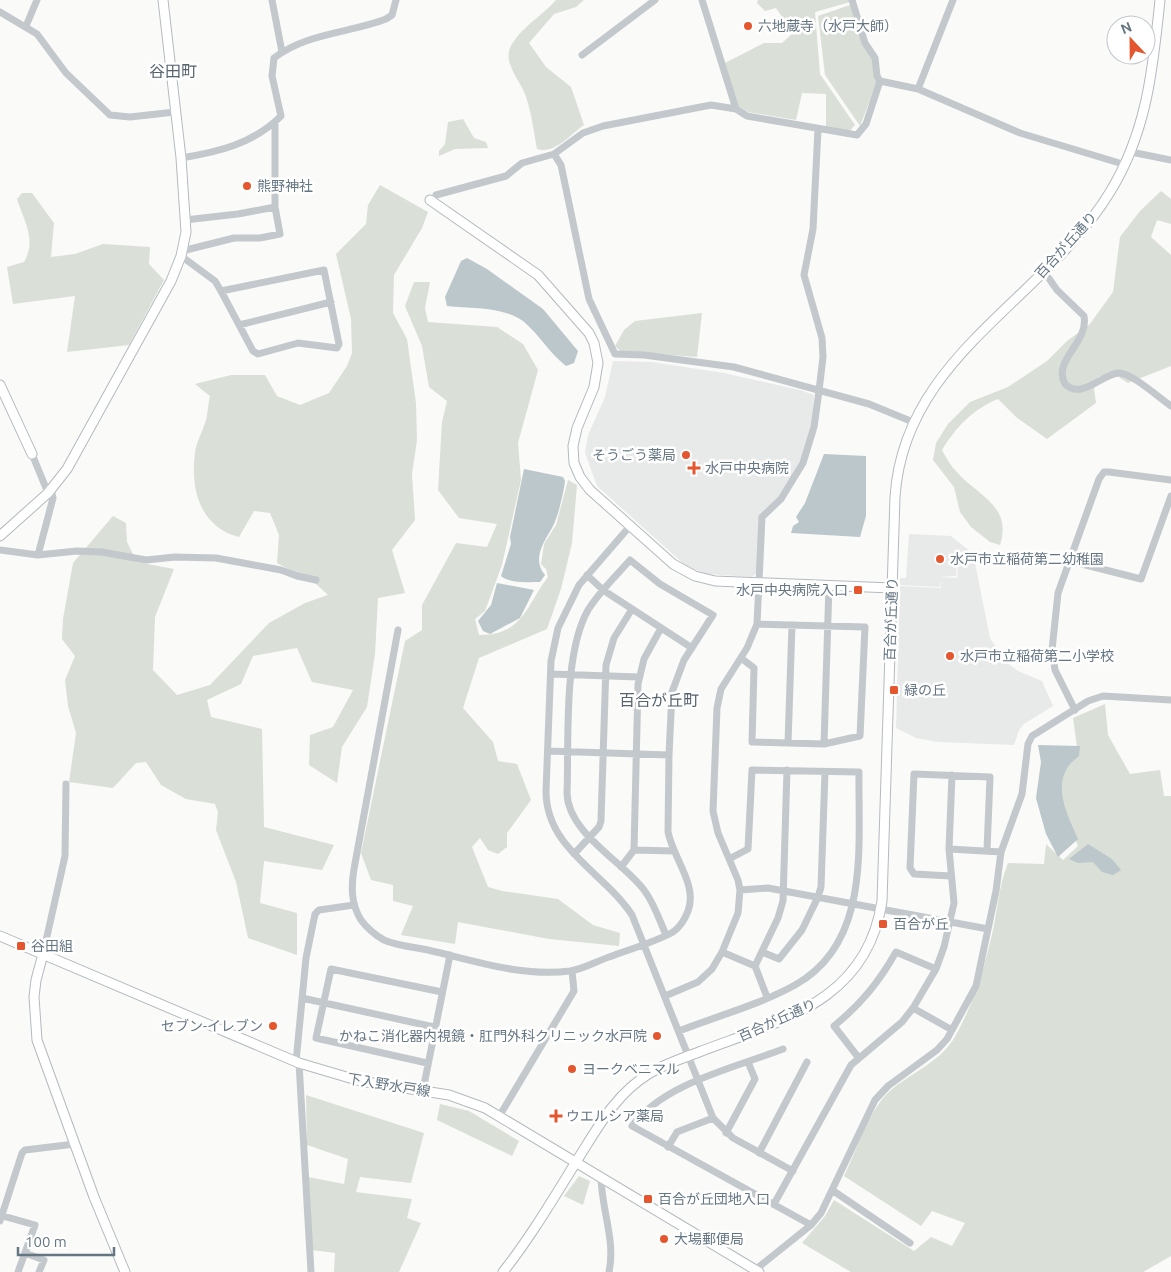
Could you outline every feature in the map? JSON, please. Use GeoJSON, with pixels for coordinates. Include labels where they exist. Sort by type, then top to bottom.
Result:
{"type":"FeatureCollection","features":[{"type":"Feature","properties":{"kind":"street"},"geometry":{"type":"LineString","coordinates":[[26,26],[37,0]]}},
{"type":"Feature","properties":{"kind":"street"},"geometry":{"type":"LineString","coordinates":[[0,536],[50,491],[67,469],[171,281],[181,253],[186,232],[181,158],[163,0]]}},
{"type":"Feature","properties":{"kind":"street"},"geometry":{"type":"LineString","coordinates":[[272,0],[282,52]]}},
{"type":"Feature","properties":{"kind":"street"},"geometry":{"type":"LineString","coordinates":[[181,158],[218,152],[243,142],[275,122],[281,116],[271,65],[274,58],[282,52],[309,40],[386,19],[392,15],[396,0]]}},
{"type":"Feature","properties":{"kind":"street"},"geometry":{"type":"LineString","coordinates":[[582,55],[655,0]]}},
{"type":"Feature","properties":{"kind":"street"},"geometry":{"type":"LineString","coordinates":[[702,0],[736,109]]}},
{"type":"Feature","properties":{"kind":"street"},"geometry":{"type":"LineString","coordinates":[[852,0],[865,44],[875,58],[876,76],[880,81],[918,89],[1020,133],[1126,165]]}},
{"type":"Feature","properties":{"kind":"street"},"geometry":{"type":"LineString","coordinates":[[918,89],[953,0]]}},
{"type":"Feature","properties":{"kind":"street","name":"百合が丘通り"},"geometry":{"type":"LineString","coordinates":[[503,1272],[605,1116],[629,1089],[650,1073],[688,1056],[794,1015],[831,993],[849,976],[862,958],[873,936],[881,909],[896,484],[902,451],[913,422],[942,375],[1092,218],[1126,165],[1142,122],[1149,91],[1160,0]]}},
{"type":"Feature","properties":{"kind":"street"},"geometry":{"type":"LineString","coordinates":[[0,12],[37,34],[66,73],[110,115],[130,117],[175,112]]}},
{"type":"Feature","properties":{"kind":"street"},"geometry":{"type":"LineString","coordinates":[[433,197],[506,176],[522,163],[554,154],[583,133],[603,126],[692,107],[711,105],[736,109],[746,116],[857,135],[866,124],[880,81]]}},
{"type":"Feature","properties":{"kind":"street"},"geometry":{"type":"LineString","coordinates":[[181,253],[234,238],[260,238],[280,234],[275,207],[275,122]]}},
{"type":"Feature","properties":{"kind":"street"},"geometry":{"type":"LineString","coordinates":[[665,996],[698,982],[712,969],[737,918],[740,890],[730,859],[718,833],[713,812],[717,708],[721,689],[741,658],[757,624],[762,517],[781,499],[803,463],[814,427],[824,357],[822,338],[804,275],[813,229],[818,129]]}},
{"type":"Feature","properties":{"kind":"street"},"geometry":{"type":"LineString","coordinates":[[1131,152],[1171,160]]}},
{"type":"Feature","properties":{"kind":"street"},"geometry":{"type":"LineString","coordinates":[[554,154],[561,165],[565,181],[589,299],[614,352],[734,367],[791,381],[819,391],[869,404],[913,422]]}},
{"type":"Feature","properties":{"kind":"street"},"geometry":{"type":"LineString","coordinates":[[433,197],[538,275],[588,333],[597,353],[598,374],[574,438],[574,463],[584,484],[672,564],[695,576],[715,581],[892,588]]}},
{"type":"Feature","properties":{"kind":"street"},"geometry":{"type":"LineString","coordinates":[[185,220],[238,214],[275,207]]}},
{"type":"Feature","properties":{"kind":"street"},"geometry":{"type":"LineString","coordinates":[[181,253],[215,281],[252,351],[258,354],[298,343],[337,348],[339,344],[324,270],[221,291]]}},
{"type":"Feature","properties":{"kind":"street"},"geometry":{"type":"LineString","coordinates":[[1043,270],[1057,290],[1084,316],[1084,328],[1081,339],[1066,359],[1062,371],[1062,380],[1067,386],[1082,388],[1113,375],[1123,374],[1171,406]]}},
{"type":"Feature","properties":{"kind":"street"},"geometry":{"type":"LineString","coordinates":[[239,325],[331,302]]}},
{"type":"Feature","properties":{"kind":"street"},"geometry":{"type":"LineString","coordinates":[[0,384],[53,498],[38,555]]}},
{"type":"Feature","properties":{"kind":"street"},"geometry":{"type":"LineString","coordinates":[[1075,710],[1055,670],[1052,659],[1058,593],[1101,475],[1109,472],[1131,473],[1171,480]]}},
{"type":"Feature","properties":{"kind":"street"},"geometry":{"type":"LineString","coordinates":[[1070,561],[1141,579],[1171,496]]}},
{"type":"Feature","properties":{"kind":"street"},"geometry":{"type":"LineString","coordinates":[[630,526],[579,586],[558,628],[551,674],[548,810],[557,834],[574,854],[626,905],[632,915],[713,1118],[726,1133],[793,1171]]}},
{"type":"Feature","properties":{"kind":"street"},"geometry":{"type":"LineString","coordinates":[[0,550],[38,555],[77,551],[102,552],[146,560],[175,557],[216,558],[281,570],[316,580]]}},
{"type":"Feature","properties":{"kind":"street"},"geometry":{"type":"LineString","coordinates":[[398,630],[354,869],[352,892],[354,906],[361,920],[384,940],[511,969],[540,972],[572,970],[644,944],[666,935],[674,931],[684,919],[691,897],[690,889],[673,850],[668,820],[672,692],[680,669],[713,615],[660,584],[630,560],[588,610],[579,633],[571,674],[567,800],[576,821],[647,894],[666,935]]}},
{"type":"Feature","properties":{"kind":"street"},"geometry":{"type":"LineString","coordinates":[[587,575],[603,590],[692,648]]}},
{"type":"Feature","properties":{"kind":"street"},"geometry":{"type":"LineString","coordinates":[[824,744],[829,585]]}},
{"type":"Feature","properties":{"kind":"street"},"geometry":{"type":"LineString","coordinates":[[574,854],[599,827],[601,821],[602,753],[608,655],[614,638],[632,609]]}},
{"type":"Feature","properties":{"kind":"street"},"geometry":{"type":"LineString","coordinates":[[741,658],[754,668],[752,742],[824,744],[860,736],[865,627],[757,624]]}},
{"type":"Feature","properties":{"kind":"street"},"geometry":{"type":"LineString","coordinates":[[788,743],[792,625]]}},
{"type":"Feature","properties":{"kind":"street"},"geometry":{"type":"LineString","coordinates":[[621,867],[634,850],[639,677],[649,648],[661,628]]}},
{"type":"Feature","properties":{"kind":"street"},"geometry":{"type":"LineString","coordinates":[[551,674],[639,677]]}},
{"type":"Feature","properties":{"kind":"street"},"geometry":{"type":"LineString","coordinates":[[757,1271],[812,1225],[821,1213],[875,1100],[888,1086],[937,1050],[952,1030],[976,986],[996,891],[1001,852],[1022,794],[1028,744],[1032,736],[1088,701],[1104,696],[1171,700]]}},
{"type":"Feature","properties":{"kind":"street"},"geometry":{"type":"LineString","coordinates":[[548,751],[669,755]]}},
{"type":"Feature","properties":{"kind":"street"},"geometry":{"type":"LineString","coordinates":[[679,1031],[796,985],[825,961],[841,938],[854,904],[857,878],[859,772],[752,770],[748,849],[730,859]]}},
{"type":"Feature","properties":{"kind":"street"},"geometry":{"type":"LineString","coordinates":[[755,966],[778,918],[784,891],[787,770]]}},
{"type":"Feature","properties":{"kind":"street"},"geometry":{"type":"LineString","coordinates":[[762,952],[779,959],[802,930],[818,897],[821,888],[825,772]]}},
{"type":"Feature","properties":{"kind":"street"},"geometry":{"type":"LineString","coordinates":[[951,876],[914,874],[910,868],[914,774],[990,777],[987,850]]}},
{"type":"Feature","properties":{"kind":"street"},"geometry":{"type":"LineString","coordinates":[[774,1204],[841,1081],[858,1057],[902,1022],[913,1008],[936,969],[951,922],[954,903],[949,848],[952,775]]}},
{"type":"Feature","properties":{"kind":"street"},"geometry":{"type":"LineString","coordinates":[[66,784],[65,856],[36,980],[35,1030],[41,1052],[75,1144],[125,1272]]}},
{"type":"Feature","properties":{"kind":"street"},"geometry":{"type":"LineString","coordinates":[[949,848],[1001,852]]}},
{"type":"Feature","properties":{"kind":"street"},"geometry":{"type":"LineString","coordinates":[[634,850],[673,850]]}},
{"type":"Feature","properties":{"kind":"street"},"geometry":{"type":"LineString","coordinates":[[740,890],[768,888],[988,929]]}},
{"type":"Feature","properties":{"kind":"street"},"geometry":{"type":"LineString","coordinates":[[311,1272],[297,1063],[302,998],[315,914],[319,910],[354,906]]}},
{"type":"Feature","properties":{"kind":"street","name":"下入野水戸線"},"geometry":{"type":"LineString","coordinates":[[0,936],[297,1063],[360,1082],[423,1090],[462,1099],[500,1116],[757,1271]]}},
{"type":"Feature","properties":{"kind":"street"},"geometry":{"type":"LineString","coordinates":[[722,952],[755,966],[767,997]]}},
{"type":"Feature","properties":{"kind":"street"},"geometry":{"type":"LineString","coordinates":[[858,1057],[834,1026],[864,999],[881,979],[896,952],[936,969]]}},
{"type":"Feature","properties":{"kind":"street"},"geometry":{"type":"LineString","coordinates":[[423,1090],[434,1027],[450,955]]}},
{"type":"Feature","properties":{"kind":"street"},"geometry":{"type":"LineString","coordinates":[[427,1063],[316,1038],[323,1003],[331,969],[442,992]]}},
{"type":"Feature","properties":{"kind":"street"},"geometry":{"type":"LineString","coordinates":[[500,1116],[574,991],[572,970]]}},
{"type":"Feature","properties":{"kind":"street"},"geometry":{"type":"LineString","coordinates":[[302,998],[434,1027]]}},
{"type":"Feature","properties":{"kind":"street"},"geometry":{"type":"LineString","coordinates":[[913,1008],[952,1030]]}},
{"type":"Feature","properties":{"kind":"street"},"geometry":{"type":"LineString","coordinates":[[783,1049],[698,1081],[661,1098],[639,1116],[632,1126],[812,1225]]}},
{"type":"Feature","properties":{"kind":"street"},"geometry":{"type":"LineString","coordinates":[[726,1133],[756,1079],[748,1062]]}},
{"type":"Feature","properties":{"kind":"street"},"geometry":{"type":"LineString","coordinates":[[759,1153],[808,1062]]}},
{"type":"Feature","properties":{"kind":"street"},"geometry":{"type":"LineString","coordinates":[[668,1147],[677,1132],[713,1118]]}},
{"type":"Feature","properties":{"kind":"street"},"geometry":{"type":"LineString","coordinates":[[18,1272],[35,1225],[1,1217],[22,1153],[25,1150],[75,1144]]}},
{"type":"Feature","properties":{"kind":"street"},"geometry":{"type":"LineString","coordinates":[[601,1176],[601,1198],[611,1248],[609,1272]]}},
{"type":"Feature","properties":{"kind":"street"},"geometry":{"type":"LineString","coordinates":[[832,1190],[910,1243]]}},
{"type":"Feature","properties":{"kind":"street"},"geometry":{"type":"LineString","coordinates":[[24,1253],[44,1260],[39,1272]]}},
{"type":"Feature","properties":{"kind":"shaded area"},"geometry":{"type":"Polygon","coordinates":[[[556,0],[584,0],[576,7],[554,14],[529,43],[546,67],[571,87],[584,125],[556,146],[543,150],[537,149],[529,106],[525,93],[510,65],[509,51],[521,32],[556,0]]]}},
{"type":"Feature","properties":{"kind":"shaded area"},"geometry":{"type":"Polygon","coordinates":[[[758,0],[849,0],[850,2],[815,12],[820,74],[855,125],[848,133],[826,128],[826,94],[802,93],[796,120],[748,112],[734,104],[725,63],[764,43],[782,43],[793,33],[776,8],[765,11],[757,3],[758,0]]]}},
{"type":"Feature","properties":{"kind":"shaded area"},"geometry":{"type":"Polygon","coordinates":[[[850,5],[863,45],[872,58],[877,82],[860,126],[825,75],[818,16],[850,5]]]}},
{"type":"Feature","properties":{"kind":"shaded area"},"geometry":{"type":"Polygon","coordinates":[[[463,119],[474,138],[486,142],[488,148],[455,149],[439,156],[439,151],[445,144],[448,122],[463,119]]]}},
{"type":"Feature","properties":{"kind":"shaded area"},"geometry":{"type":"Polygon","coordinates":[[[380,185],[428,212],[422,228],[394,275],[393,313],[407,339],[416,403],[417,440],[412,474],[415,520],[392,550],[405,593],[378,598],[375,654],[367,707],[342,747],[337,783],[309,765],[310,735],[333,727],[353,690],[312,682],[297,648],[253,656],[241,684],[207,700],[211,717],[262,729],[264,827],[334,845],[322,870],[264,861],[260,903],[297,913],[297,955],[248,938],[236,882],[216,830],[218,812],[215,804],[186,799],[161,785],[146,762],[136,763],[113,788],[69,782],[76,733],[68,706],[65,680],[75,656],[62,639],[63,619],[73,563],[113,516],[126,523],[127,542],[137,562],[174,569],[155,617],[153,670],[177,695],[210,685],[269,623],[305,603],[328,595],[316,584],[277,563],[279,535],[270,513],[254,511],[239,537],[215,525],[200,505],[196,493],[194,467],[196,449],[206,420],[210,396],[195,384],[231,375],[265,375],[277,396],[300,405],[329,393],[347,366],[352,353],[351,319],[336,254],[366,224],[368,205],[380,185]]]}},
{"type":"Feature","properties":{"kind":"shaded area"},"geometry":{"type":"Polygon","coordinates":[[[1161,191],[1171,199],[1171,224],[1157,220],[1151,237],[1171,255],[1171,366],[1128,383],[1111,372],[1098,377],[1094,389],[1096,403],[1047,439],[1016,417],[998,399],[980,408],[966,420],[953,433],[942,450],[963,479],[997,510],[1003,531],[1000,545],[990,542],[971,527],[960,512],[954,487],[933,460],[936,443],[948,424],[970,402],[1008,387],[1047,361],[1067,341],[1090,324],[1113,292],[1120,237],[1140,211],[1161,191]]]}},
{"type":"Feature","properties":{"kind":"shaded area"},"geometry":{"type":"Polygon","coordinates":[[[22,193],[32,193],[54,223],[51,257],[75,254],[103,244],[150,247],[149,264],[164,280],[129,345],[67,352],[75,296],[13,304],[7,267],[24,262],[29,246],[28,230],[17,199],[22,193]]]}},
{"type":"Feature","properties":{"kind":"shaded area"},"geometry":{"type":"Polygon","coordinates":[[[467,258],[487,269],[543,309],[578,351],[574,363],[566,366],[529,326],[514,316],[496,310],[447,306],[445,297],[461,261],[467,258]]]}},
{"type":"Feature","properties":{"kind":"shaded area"},"geometry":{"type":"Polygon","coordinates":[[[414,282],[430,282],[425,308],[428,322],[497,327],[523,344],[538,370],[518,443],[521,480],[502,565],[485,611],[475,619],[479,635],[494,634],[505,630],[515,624],[529,607],[548,577],[546,569],[541,564],[544,544],[556,525],[568,480],[577,485],[572,543],[561,589],[547,629],[479,658],[463,708],[493,742],[498,761],[517,764],[531,800],[507,833],[507,847],[498,854],[488,850],[480,838],[472,847],[488,887],[502,891],[558,899],[593,925],[620,933],[619,946],[549,939],[458,922],[455,944],[401,935],[413,906],[393,901],[393,885],[371,880],[361,853],[405,641],[422,630],[422,605],[456,543],[487,547],[497,524],[459,518],[438,490],[442,422],[447,401],[429,387],[422,346],[405,306],[414,282]]]}},
{"type":"Feature","properties":{"kind":"shaded area"},"geometry":{"type":"Polygon","coordinates":[[[702,313],[697,357],[620,351],[615,346],[624,330],[635,321],[702,313]]]}},
{"type":"Feature","properties":{"kind":"shaded area","name":"水戸中央病院"},"geometry":{"type":"Polygon","coordinates":[[[613,361],[652,362],[724,373],[800,390],[814,395],[812,424],[802,461],[778,499],[765,509],[756,573],[752,577],[707,574],[686,566],[597,486],[585,453],[588,435],[605,397],[613,361]]]}},
{"type":"Feature","properties":{"kind":"shaded area"},"geometry":{"type":"Polygon","coordinates":[[[824,454],[866,456],[866,516],[860,537],[791,533],[793,526],[799,522],[796,517],[805,503],[824,454]]]}},
{"type":"Feature","properties":{"kind":"shaded area"},"geometry":{"type":"Polygon","coordinates":[[[524,469],[563,477],[565,481],[557,517],[539,556],[541,569],[545,575],[540,582],[515,581],[501,576],[511,544],[510,537],[524,469]]]}},
{"type":"Feature","properties":{"kind":"shaded area","name":"水戸市立稲荷第二小学校"},"geometry":{"type":"Polygon","coordinates":[[[909,534],[951,536],[971,552],[975,563],[990,638],[1005,661],[1018,671],[1042,681],[1053,706],[1024,724],[1019,730],[1014,745],[938,742],[916,738],[896,728],[900,586],[941,588],[940,580],[940,587],[900,585],[900,578],[906,578],[909,534]],[[957,562],[956,576],[940,577],[957,578],[958,564],[975,563],[957,562]]]}},
{"type":"Feature","properties":{"kind":"shaded area"},"geometry":{"type":"Polygon","coordinates":[[[497,583],[534,590],[520,618],[490,634],[483,631],[478,621],[491,605],[497,583]]]}},
{"type":"Feature","properties":{"kind":"shaded area"},"geometry":{"type":"Polygon","coordinates":[[[1105,704],[1108,735],[1130,774],[1160,770],[1164,796],[1171,796],[1171,1256],[1143,1272],[851,1272],[802,1243],[825,1216],[834,1200],[914,1251],[931,1237],[952,1246],[965,1223],[932,1211],[921,1226],[844,1176],[864,1130],[883,1098],[947,1048],[960,1027],[973,1000],[982,972],[1008,863],[1044,864],[1046,844],[1063,860],[1078,846],[1057,796],[1063,773],[1078,754],[1073,718],[1105,704]]]}},
{"type":"Feature","properties":{"kind":"shaded area"},"geometry":{"type":"Polygon","coordinates":[[[1038,745],[1080,746],[1079,756],[1064,774],[1062,785],[1065,807],[1078,839],[1058,857],[1046,834],[1036,798],[1041,762],[1038,745]]]}},
{"type":"Feature","properties":{"kind":"shaded area"},"geometry":{"type":"Polygon","coordinates":[[[1088,844],[1112,859],[1121,870],[1113,875],[1102,872],[1093,862],[1078,863],[1069,859],[1088,844]]]}},
{"type":"Feature","properties":{"kind":"shaded area"},"geometry":{"type":"Polygon","coordinates":[[[306,1095],[424,1133],[411,1183],[360,1177],[356,1192],[412,1199],[407,1218],[421,1223],[399,1272],[334,1272],[335,1253],[312,1250],[308,1177],[344,1184],[348,1159],[307,1145],[306,1095]]]}},
{"type":"Feature","properties":{"kind":"shaded area"},"geometry":{"type":"Polygon","coordinates":[[[440,1104],[469,1111],[519,1141],[512,1156],[437,1120],[440,1104]]]}},
{"type":"Feature","properties":{"kind":"shaded area"},"geometry":{"type":"Polygon","coordinates":[[[579,1176],[590,1181],[583,1205],[564,1196],[579,1176]]]}},
{"type":"Feature","properties":{"kind":"place","name":"六地蔵寺（水戸大師）"},"geometry":{"type":"Point","coordinates":[748,26]}},
{"type":"Feature","properties":{"kind":"place","name":"熊野神社"},"geometry":{"type":"Point","coordinates":[247,186]}},
{"type":"Feature","properties":{"kind":"place","name":"そうごう薬局"},"geometry":{"type":"Point","coordinates":[686,455]}},
{"type":"Feature","properties":{"kind":"place","name":"水戸中央病院"},"geometry":{"type":"Point","coordinates":[694,468]}},
{"type":"Feature","properties":{"kind":"place","name":"水戸市立稲荷第二幼稚園"},"geometry":{"type":"Point","coordinates":[940,559]}},
{"type":"Feature","properties":{"kind":"place","name":"水戸中央病院入口"},"geometry":{"type":"Point","coordinates":[858,590]}},
{"type":"Feature","properties":{"kind":"place","name":"水戸市立稲荷第二小学校"},"geometry":{"type":"Point","coordinates":[950,656]}},
{"type":"Feature","properties":{"kind":"place","name":"緑の丘"},"geometry":{"type":"Point","coordinates":[894,690]}},
{"type":"Feature","properties":{"kind":"place","name":"百合が丘"},"geometry":{"type":"Point","coordinates":[883,924]}},
{"type":"Feature","properties":{"kind":"place","name":"谷田組"},"geometry":{"type":"Point","coordinates":[21,946]}},
{"type":"Feature","properties":{"kind":"place","name":"セブン-イレブン"},"geometry":{"type":"Point","coordinates":[273,1026]}},
{"type":"Feature","properties":{"kind":"place","name":"かねこ消化器内視鏡・肛門外科クリニック水戸院"},"geometry":{"type":"Point","coordinates":[657,1036]}},
{"type":"Feature","properties":{"kind":"place","name":"ヨークベニマル"},"geometry":{"type":"Point","coordinates":[572,1069]}},
{"type":"Feature","properties":{"kind":"place","name":"ウエルシア薬局"},"geometry":{"type":"Point","coordinates":[556,1116]}},
{"type":"Feature","properties":{"kind":"place","name":"百合が丘団地入口"},"geometry":{"type":"Point","coordinates":[648,1199]}},
{"type":"Feature","properties":{"kind":"place","name":"大場郵便局"},"geometry":{"type":"Point","coordinates":[664,1239]}},
{"type":"Feature","properties":{"kind":"district","name":"谷田町"},"geometry":{"type":"Point","coordinates":[173,71]}},
{"type":"Feature","properties":{"kind":"district","name":"百合が丘町"},"geometry":{"type":"Point","coordinates":[659,700]}}]}
